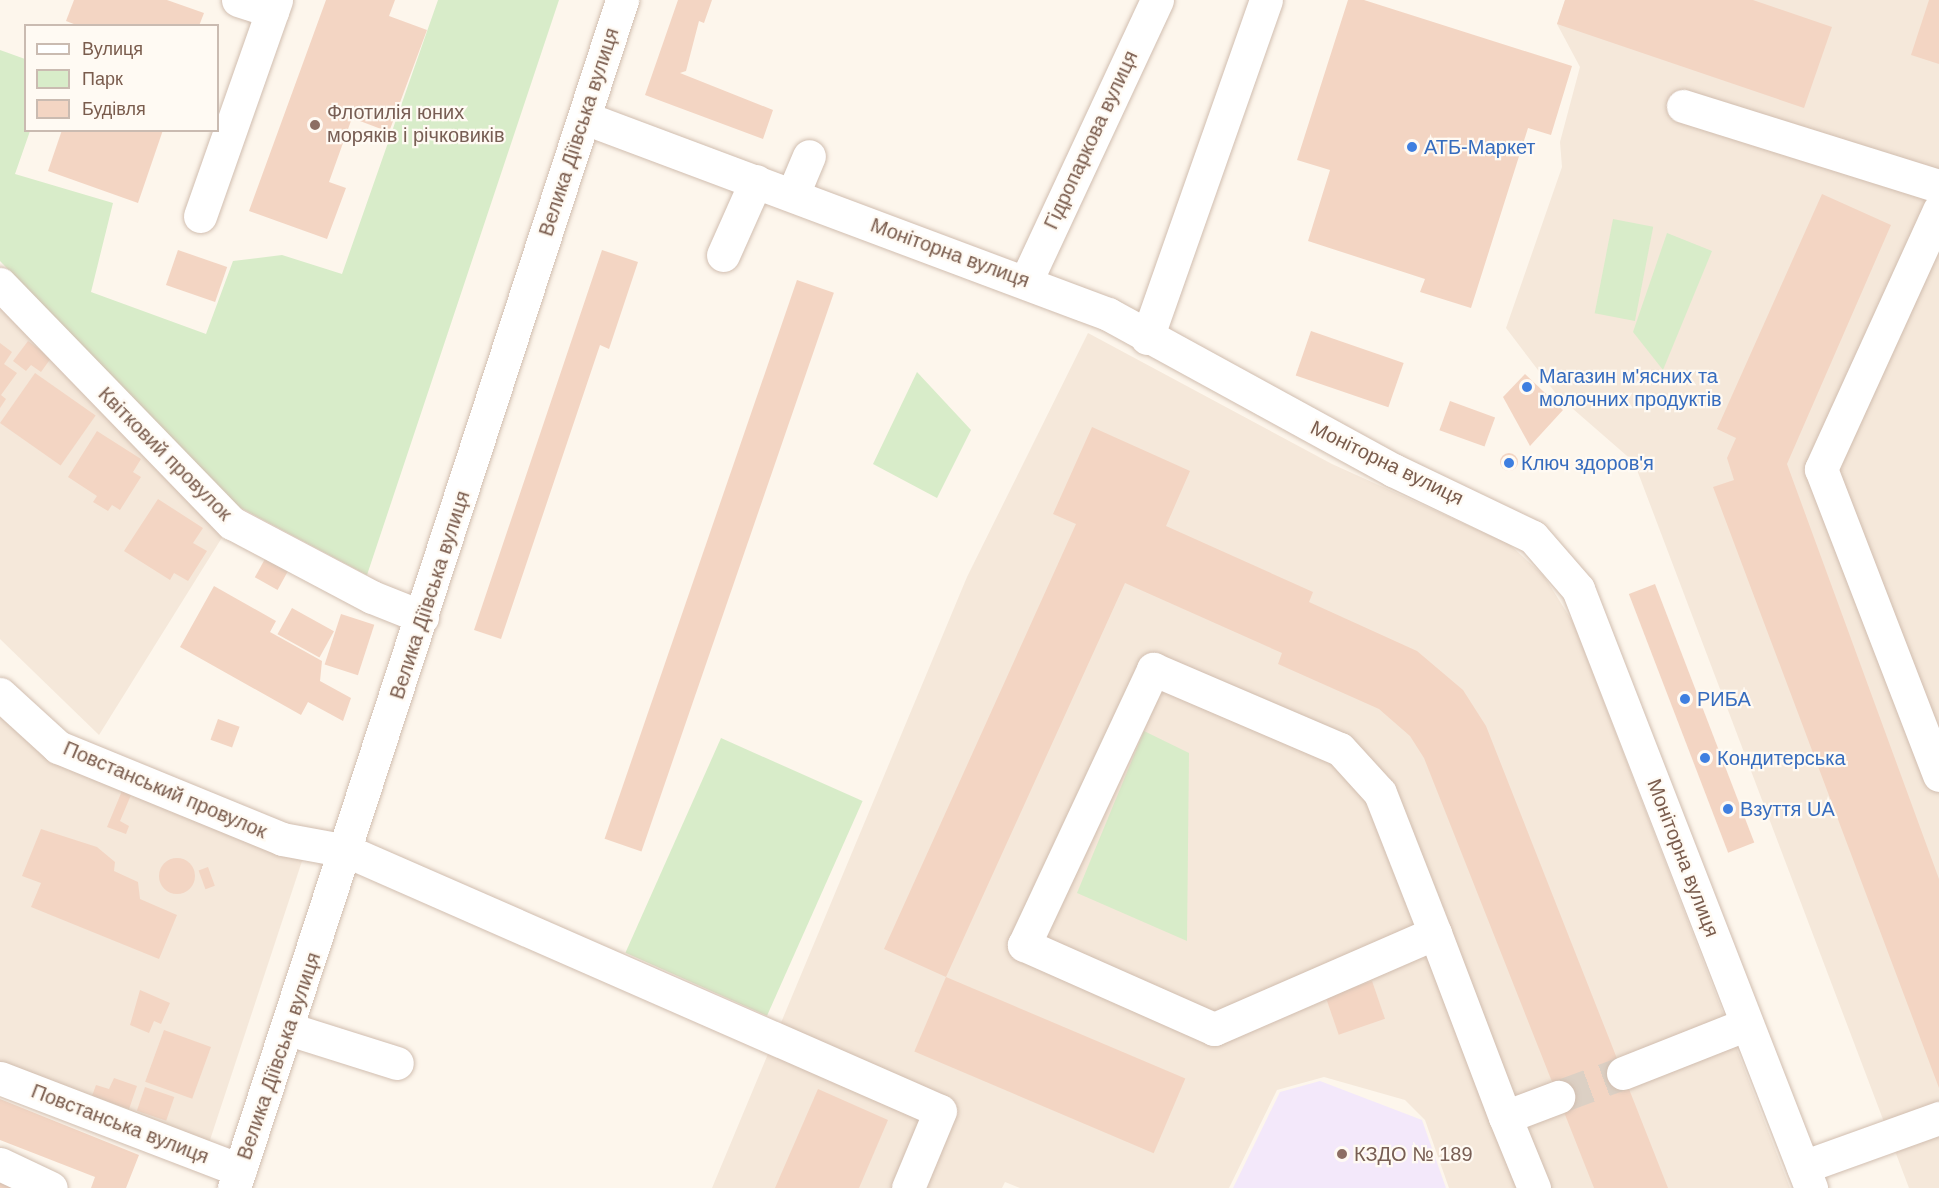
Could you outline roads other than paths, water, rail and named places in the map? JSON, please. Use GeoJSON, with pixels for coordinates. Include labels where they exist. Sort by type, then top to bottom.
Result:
{"type":"FeatureCollection","features":[{"type":"Feature","properties":{"kind":"street"},"geometry":{"type":"LineString","coordinates":[[200,216],[274,5],[238,0]]}},
{"type":"Feature","properties":{"kind":"street","name":"Велика Діївська вулиця"},"geometry":{"type":"LineString","coordinates":[[237,1179],[289,1029],[622,0]]}},
{"type":"Feature","properties":{"kind":"street","name":"Гідропаркова вулиця"},"geometry":{"type":"LineString","coordinates":[[1026,281],[1156,0]]}},
{"type":"Feature","properties":{"kind":"street"},"geometry":{"type":"LineString","coordinates":[[1147,338],[1266,0]]}},
{"type":"Feature","properties":{"kind":"street"},"geometry":{"type":"LineString","coordinates":[[1683,106],[1939,186]]}},
{"type":"Feature","properties":{"kind":"street","name":"Моніторна вулиця"},"geometry":{"type":"LineString","coordinates":[[585,118],[1026,281],[1108,314],[1147,338],[1393,470],[1503,518],[1559,560],[1578,589],[1807,1178]]}},
{"type":"Feature","properties":{"kind":"street"},"geometry":{"type":"LineString","coordinates":[[793,194],[809,156]]}},
{"type":"Feature","properties":{"kind":"street"},"geometry":{"type":"LineString","coordinates":[[723,255],[756,181]]}},
{"type":"Feature","properties":{"kind":"street"},"geometry":{"type":"LineString","coordinates":[[1939,210],[1821,469],[1939,775]]}},
{"type":"Feature","properties":{"kind":"street","name":"Квітковий провулок"},"geometry":{"type":"LineString","coordinates":[[0,284],[232,523],[372,597],[422,617]]}},
{"type":"Feature","properties":{"kind":"street"},"geometry":{"type":"LineString","coordinates":[[1435,933],[1214,1029],[1024,945],[1153,669],[1340,749],[1380,793],[1435,933],[1505,1116],[1534,1188]]}},
{"type":"Feature","properties":{"kind":"street","name":"Повстанський провулок"},"geometry":{"type":"LineString","coordinates":[[0,694],[58,747],[282,839],[347,851],[940,1111],[908,1188]]}},
{"type":"Feature","properties":{"kind":"street"},"geometry":{"type":"LineString","coordinates":[[1623,1073],[1747,1024]]}},
{"type":"Feature","properties":{"kind":"street"},"geometry":{"type":"LineString","coordinates":[[289,1029],[397,1063]]}},
{"type":"Feature","properties":{"kind":"street","name":"Повстанська вулиця"},"geometry":{"type":"LineString","coordinates":[[0,1078],[237,1179]]}},
{"type":"Feature","properties":{"kind":"street"},"geometry":{"type":"LineString","coordinates":[[1505,1116],[1558,1097]]}},
{"type":"Feature","properties":{"kind":"street"},"geometry":{"type":"LineString","coordinates":[[1807,1178],[1939,1118]]}},
{"type":"Feature","properties":{"kind":"street"},"geometry":{"type":"LineString","coordinates":[[0,1164],[51,1188]]}},
{"type":"Feature","properties":{"kind":"tunnel"},"geometry":{"type":"LineString","coordinates":[[1558,1097],[1623,1073]]}},
{"type":"Feature","properties":{"kind":"place","name":"Флотилія юних моряків і річковиків"},"geometry":{"type":"Point","coordinates":[315,125]}},
{"type":"Feature","properties":{"kind":"place","name":"АТБ-Маркет"},"geometry":{"type":"Point","coordinates":[1412,147]}},
{"type":"Feature","properties":{"kind":"place","name":"Магазин м'ясних та молочних продуктів"},"geometry":{"type":"Point","coordinates":[1527,387]}},
{"type":"Feature","properties":{"kind":"place","name":"Ключ здоров'я"},"geometry":{"type":"Point","coordinates":[1509,463]}},
{"type":"Feature","properties":{"kind":"place","name":"РИБА"},"geometry":{"type":"Point","coordinates":[1685,699]}},
{"type":"Feature","properties":{"kind":"place","name":"Кондитерська"},"geometry":{"type":"Point","coordinates":[1705,758]}},
{"type":"Feature","properties":{"kind":"place","name":"Взуття UA"},"geometry":{"type":"Point","coordinates":[1728,809]}},
{"type":"Feature","properties":{"kind":"place","name":"КЗДО № 189"},"geometry":{"type":"Point","coordinates":[1342,1154]}}]}
